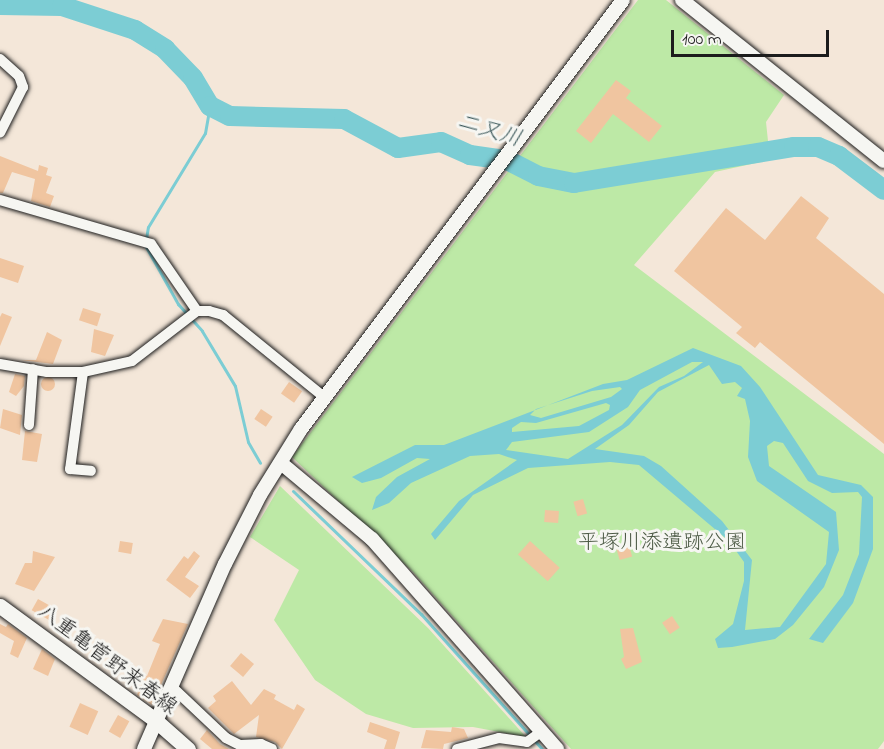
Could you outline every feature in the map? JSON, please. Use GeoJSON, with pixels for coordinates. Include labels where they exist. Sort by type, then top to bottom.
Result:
{"type":"FeatureCollection","features":[{"type":"Feature","properties":{"kind":"main road","name":"八重亀菅野来春線"},"geometry":{"type":"LineString","coordinates":[[0,606],[154,720],[188,749]]}},
{"type":"Feature","properties":{"kind":"street"},"geometry":{"type":"LineString","coordinates":[[144,749],[154,720],[225,564],[281,463],[324,397],[623,0]]}},
{"type":"Feature","properties":{"kind":"street"},"geometry":{"type":"LineString","coordinates":[[682,0],[884,161]]}},
{"type":"Feature","properties":{"kind":"street"},"geometry":{"type":"LineString","coordinates":[[0,59],[19,75],[24,87],[0,133]]}},
{"type":"Feature","properties":{"kind":"street"},"geometry":{"type":"LineString","coordinates":[[0,200],[151,244],[197,310],[222,315],[324,397]]}},
{"type":"Feature","properties":{"kind":"street"},"geometry":{"type":"LineString","coordinates":[[0,364],[33,369],[83,372],[132,361],[197,310]]}},
{"type":"Feature","properties":{"kind":"street"},"geometry":{"type":"LineString","coordinates":[[29,425],[33,369]]}},
{"type":"Feature","properties":{"kind":"street"},"geometry":{"type":"LineString","coordinates":[[83,372],[70,469],[92,471]]}},
{"type":"Feature","properties":{"kind":"street"},"geometry":{"type":"LineString","coordinates":[[281,463],[372,539],[557,749]]}},
{"type":"Feature","properties":{"kind":"street"},"geometry":{"type":"LineString","coordinates":[[171,686],[226,738],[240,745],[261,744],[272,749]]}},
{"type":"Feature","properties":{"kind":"street"},"geometry":{"type":"LineString","coordinates":[[457,749],[499,738],[527,742],[541,732]]}},
{"type":"Feature","properties":{"kind":"green space","name":"平塚川添遺跡公園"},"geometry":{"type":"Polygon","coordinates":[[[638,0],[666,0],[784,95],[766,122],[770,160],[715,172],[634,265],[884,454],[884,741],[878,749],[571,749],[413,572],[292,457],[638,0]]]}},
{"type":"Feature","properties":{"kind":"green space"},"geometry":{"type":"Polygon","coordinates":[[[280,486],[428,628],[526,737],[473,727],[413,728],[366,714],[315,680],[274,620],[299,570],[250,537],[280,486]]]}},
{"type":"Feature","properties":{"kind":"water"},"geometry":{"type":"Polygon","coordinates":[[[693,348],[741,366],[760,387],[818,475],[861,485],[873,497],[873,549],[853,603],[823,643],[809,639],[843,595],[859,554],[862,497],[858,492],[832,493],[808,481],[783,443],[774,441],[767,446],[769,466],[836,512],[839,550],[824,587],[793,625],[775,639],[732,647],[718,648],[715,639],[733,624],[744,581],[744,562],[729,541],[639,465],[610,462],[528,468],[473,495],[435,540],[431,534],[459,501],[517,460],[499,454],[470,456],[411,483],[389,503],[372,510],[376,497],[397,477],[430,459],[417,458],[381,478],[362,483],[352,477],[415,445],[444,445],[535,410],[530,415],[541,418],[611,397],[622,389],[620,387],[592,391],[547,405],[603,384],[627,380],[693,348]],[[692,362],[640,390],[628,407],[589,432],[512,442],[506,450],[568,459],[622,425],[659,387],[684,376],[703,362],[692,362]],[[709,365],[658,392],[629,425],[595,449],[644,456],[661,466],[722,521],[752,560],[745,630],[780,627],[826,564],[829,532],[757,481],[748,457],[750,421],[745,399],[737,396],[742,388],[735,382],[722,384],[709,365]],[[606,403],[536,423],[521,422],[512,428],[512,432],[579,426],[609,410],[610,405],[606,403]]]}},
{"type":"Feature","properties":{"kind":"building"},"geometry":{"type":"Polygon","coordinates":[[[616,80],[631,91],[626,98],[662,126],[649,142],[613,114],[591,143],[576,131],[616,80]]]}},
{"type":"Feature","properties":{"kind":"building"},"geometry":{"type":"Polygon","coordinates":[[[0,156],[38,171],[39,165],[48,168],[46,175],[52,177],[46,193],[54,196],[50,207],[31,201],[35,179],[12,172],[3,193],[0,193],[0,156]]]}},
{"type":"Feature","properties":{"kind":"building"},"geometry":{"type":"Polygon","coordinates":[[[801,196],[829,218],[816,238],[884,294],[884,444],[760,342],[755,348],[736,333],[742,327],[674,271],[726,208],[765,240],[801,196]]]}},
{"type":"Feature","properties":{"kind":"building"},"geometry":{"type":"Polygon","coordinates":[[[0,258],[24,266],[18,283],[0,277],[0,258]]]}},
{"type":"Feature","properties":{"kind":"building"},"geometry":{"type":"Polygon","coordinates":[[[83,308],[101,314],[97,326],[79,320],[83,308]]]}},
{"type":"Feature","properties":{"kind":"building"},"geometry":{"type":"Polygon","coordinates":[[[2,313],[12,317],[0,346],[0,317],[2,313]]]}},
{"type":"Feature","properties":{"kind":"building"},"geometry":{"type":"Polygon","coordinates":[[[94,329],[114,335],[105,356],[91,352],[94,329]]]}},
{"type":"Feature","properties":{"kind":"building"},"geometry":{"type":"Polygon","coordinates":[[[47,332],[62,340],[53,364],[21,360],[36,360],[47,332]]]}},
{"type":"Feature","properties":{"kind":"building"},"geometry":{"type":"Polygon","coordinates":[[[15,374],[25,376],[24,386],[16,396],[9,392],[15,374]]]}},
{"type":"Feature","properties":{"kind":"building"},"geometry":{"type":"Polygon","coordinates":[[[45,377],[51,377],[55,384],[51,391],[45,391],[41,387],[41,381],[45,377]]]}},
{"type":"Feature","properties":{"kind":"building"},"geometry":{"type":"Polygon","coordinates":[[[289,382],[302,391],[294,403],[281,393],[289,382]]]}},
{"type":"Feature","properties":{"kind":"building"},"geometry":{"type":"Polygon","coordinates":[[[3,409],[22,415],[20,435],[0,428],[3,409]]]}},
{"type":"Feature","properties":{"kind":"building"},"geometry":{"type":"Polygon","coordinates":[[[261,409],[273,417],[266,427],[254,419],[261,409]]]}},
{"type":"Feature","properties":{"kind":"building"},"geometry":{"type":"Polygon","coordinates":[[[25,431],[42,434],[37,462],[22,460],[25,431]]]}},
{"type":"Feature","properties":{"kind":"building"},"geometry":{"type":"Polygon","coordinates":[[[583,499],[587,513],[578,516],[573,502],[583,499]]]}},
{"type":"Feature","properties":{"kind":"building"},"geometry":{"type":"Polygon","coordinates":[[[545,510],[559,511],[558,523],[544,522],[545,510]]]}},
{"type":"Feature","properties":{"kind":"building"},"geometry":{"type":"Polygon","coordinates":[[[120,541],[133,543],[131,554],[118,552],[120,541]]]}},
{"type":"Feature","properties":{"kind":"building"},"geometry":{"type":"Polygon","coordinates":[[[530,541],[560,568],[548,581],[518,554],[530,541]]]}},
{"type":"Feature","properties":{"kind":"building"},"geometry":{"type":"Polygon","coordinates":[[[628,542],[632,556],[620,560],[616,546],[628,542]]]}},
{"type":"Feature","properties":{"kind":"building"},"geometry":{"type":"Polygon","coordinates":[[[33,551],[55,557],[34,591],[15,584],[25,563],[32,563],[33,551]]]}},
{"type":"Feature","properties":{"kind":"building"},"geometry":{"type":"Polygon","coordinates":[[[194,551],[200,556],[185,577],[199,586],[190,598],[166,580],[184,556],[188,559],[194,551]]]}},
{"type":"Feature","properties":{"kind":"building"},"geometry":{"type":"Polygon","coordinates":[[[38,599],[58,610],[52,622],[32,610],[38,599]]]}},
{"type":"Feature","properties":{"kind":"building"},"geometry":{"type":"Polygon","coordinates":[[[672,616],[680,628],[670,634],[662,623],[672,616]]]}},
{"type":"Feature","properties":{"kind":"building"},"geometry":{"type":"Polygon","coordinates":[[[163,619],[188,624],[152,705],[137,695],[142,682],[135,679],[138,672],[147,676],[160,644],[152,641],[163,619]]]}},
{"type":"Feature","properties":{"kind":"building"},"geometry":{"type":"Polygon","coordinates":[[[0,624],[6,627],[8,624],[27,638],[18,658],[10,654],[14,641],[0,633],[0,624]]]}},
{"type":"Feature","properties":{"kind":"building"},"geometry":{"type":"Polygon","coordinates":[[[633,628],[642,662],[626,669],[621,659],[624,657],[620,629],[633,628]]]}},
{"type":"Feature","properties":{"kind":"building"},"geometry":{"type":"Polygon","coordinates":[[[42,649],[55,659],[48,676],[33,669],[42,649]]]}},
{"type":"Feature","properties":{"kind":"building"},"geometry":{"type":"Polygon","coordinates":[[[241,653],[254,664],[243,677],[230,666],[241,653]]]}},
{"type":"Feature","properties":{"kind":"building"},"geometry":{"type":"Polygon","coordinates":[[[232,681],[251,705],[264,689],[276,695],[274,699],[294,710],[297,704],[305,709],[282,749],[275,742],[256,737],[259,715],[234,734],[208,708],[216,701],[213,696],[232,681]]]}},
{"type":"Feature","properties":{"kind":"building"},"geometry":{"type":"Polygon","coordinates":[[[80,703],[98,711],[88,735],[69,727],[80,703]]]}},
{"type":"Feature","properties":{"kind":"building"},"geometry":{"type":"Polygon","coordinates":[[[118,715],[129,721],[120,738],[109,732],[118,715]]]}},
{"type":"Feature","properties":{"kind":"building"},"geometry":{"type":"Polygon","coordinates":[[[370,722],[400,732],[395,749],[384,749],[387,740],[367,732],[370,722]]]}},
{"type":"Feature","properties":{"kind":"building"},"geometry":{"type":"Polygon","coordinates":[[[452,727],[464,729],[468,738],[444,744],[443,749],[421,748],[426,730],[451,732],[452,727]]]}},
{"type":"Feature","properties":{"kind":"building"},"geometry":{"type":"Polygon","coordinates":[[[207,730],[220,744],[229,749],[212,749],[200,739],[207,730]]]}},
{"type":"Feature","properties":{"kind":"waterway","name":"二又川"},"geometry":{"type":"LineString","coordinates":[[0,5],[62,6],[135,30],[165,49],[193,78],[210,106],[230,116],[344,119],[398,148],[441,142],[470,155],[507,160],[538,176],[574,183],[794,147],[818,147],[839,156],[884,190]]}},
{"type":"Feature","properties":{"kind":"waterway"},"geometry":{"type":"LineString","coordinates":[[146,239],[148,227],[205,133],[210,106]]}},
{"type":"Feature","properties":{"kind":"waterway"},"geometry":{"type":"LineString","coordinates":[[145,245],[178,304],[202,331],[235,386],[248,442],[260,463]]}},
{"type":"Feature","properties":{"kind":"waterway"},"geometry":{"type":"LineString","coordinates":[[293,491],[421,614],[542,749]]}}]}
